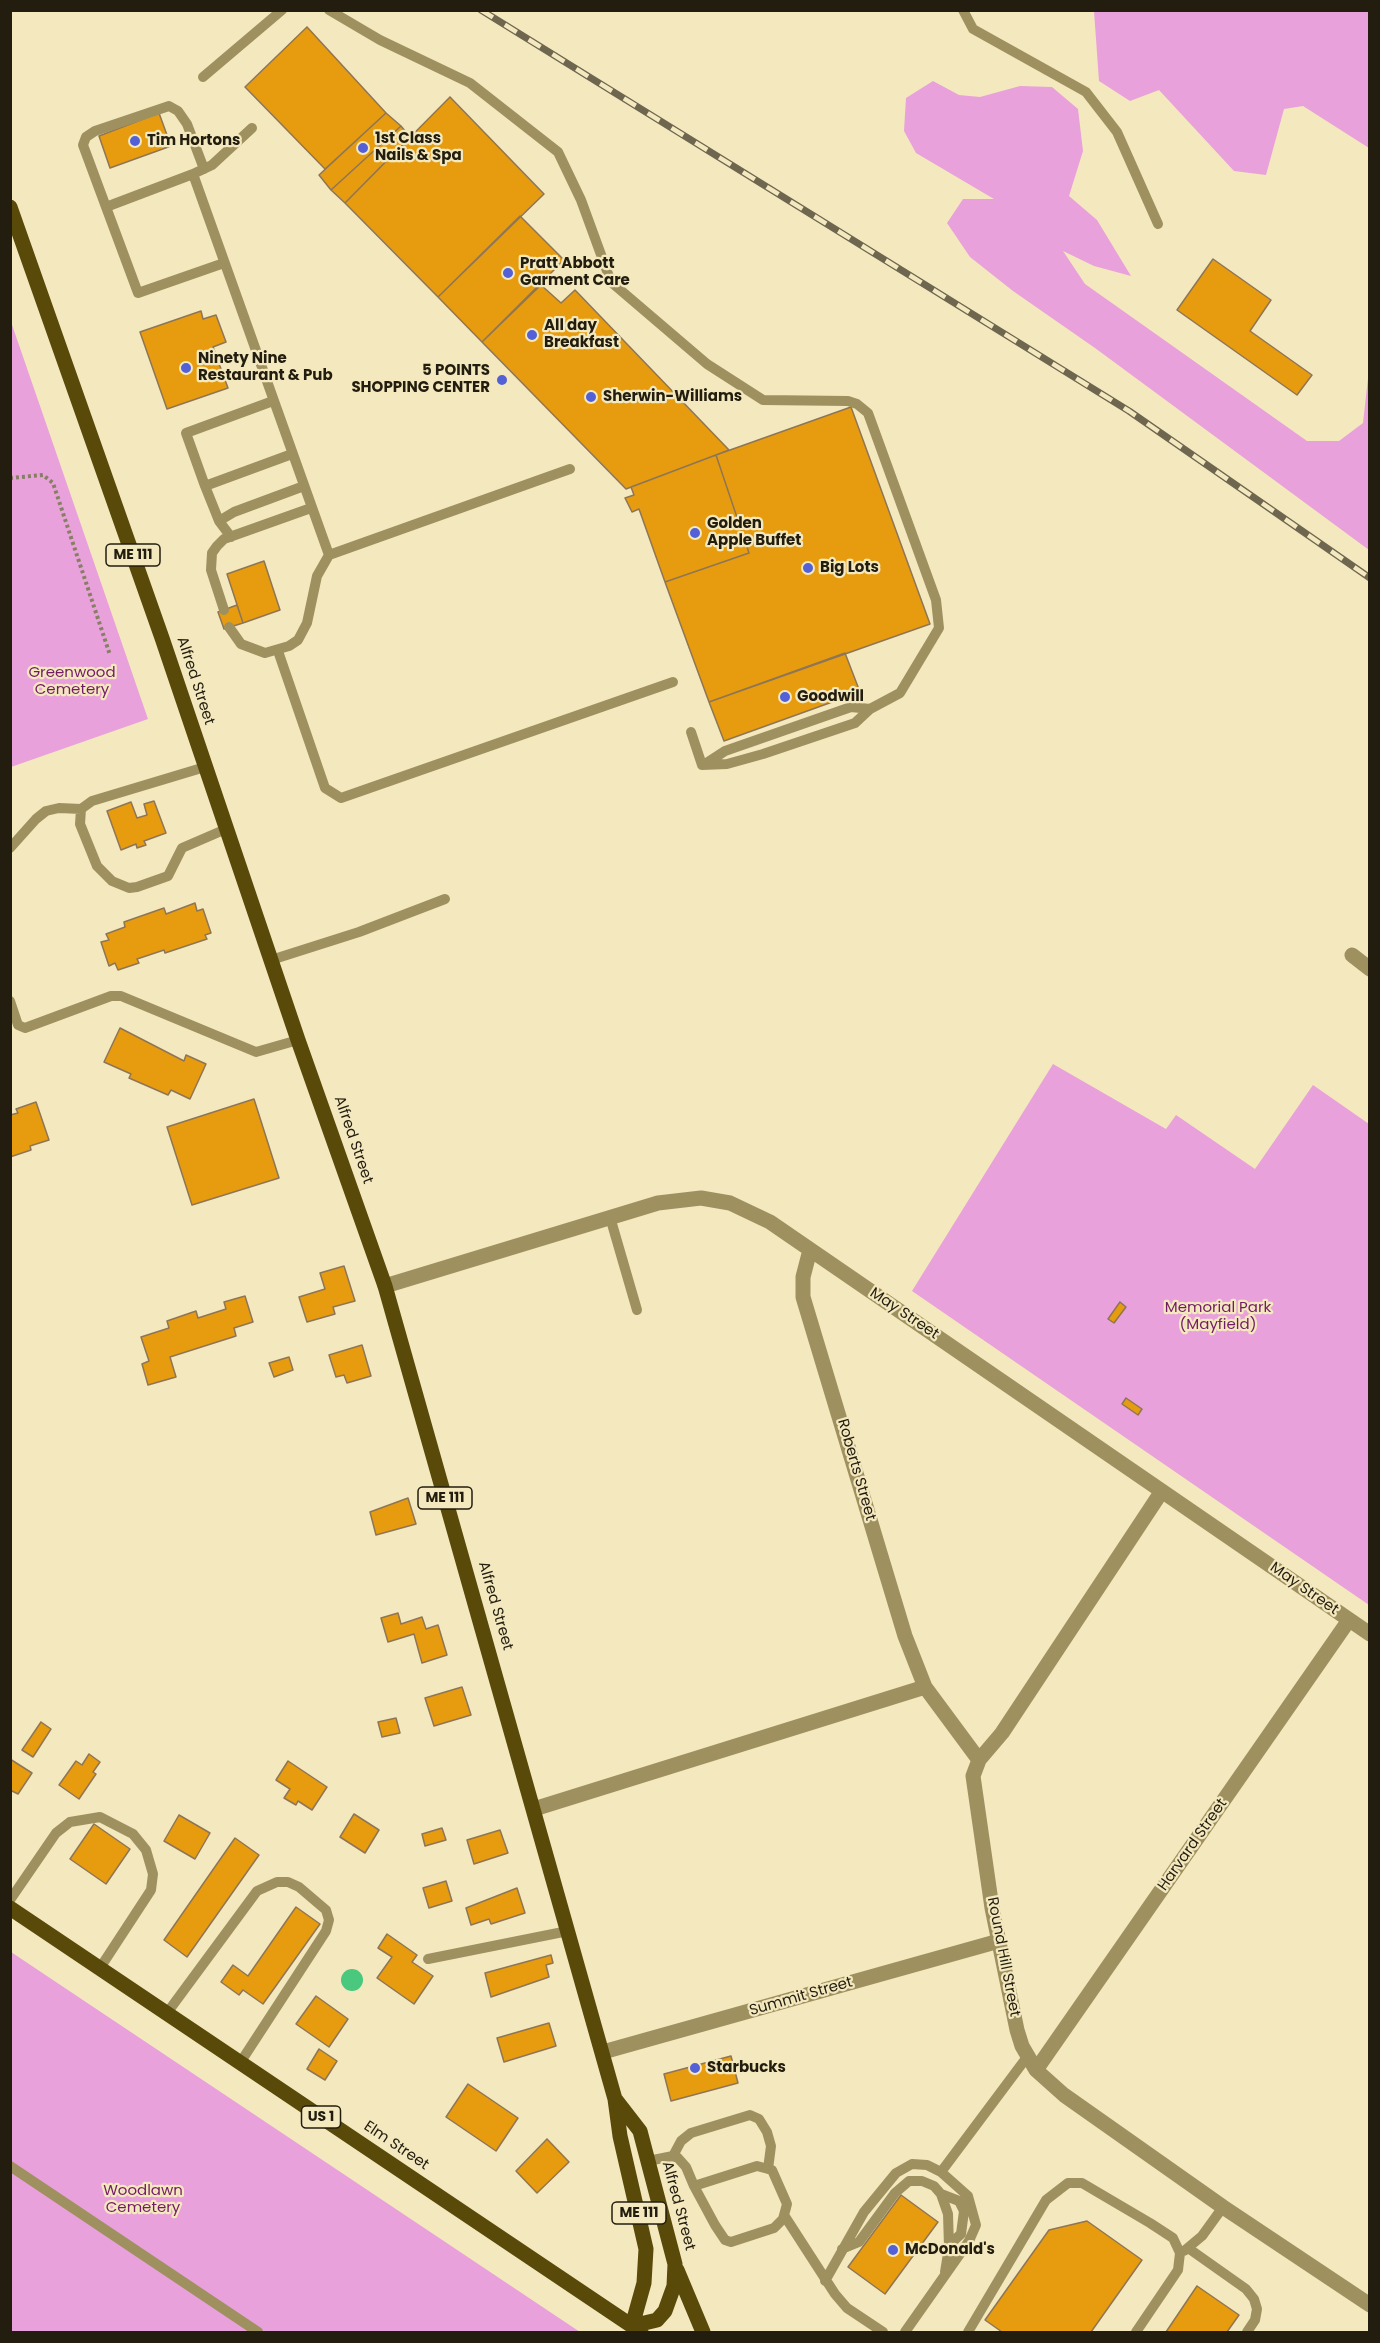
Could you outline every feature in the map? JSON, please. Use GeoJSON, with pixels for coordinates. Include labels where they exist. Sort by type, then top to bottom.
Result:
{"type":"FeatureCollection","features":[{"type":"Feature","properties":{"kind":"main road","name":"Alfred Street"},"geometry":{"type":"LineString","coordinates":[[10,207],[162,638],[298,1040],[385,1287],[615,2099],[620,2136],[646,2249],[644,2283],[636,2329]]}},
{"type":"Feature","properties":{"kind":"main road","name":"Elm Street"},"geometry":{"type":"LineString","coordinates":[[10,1908],[636,2329]]}},
{"type":"Feature","properties":{"kind":"main road","name":"Alfred Street"},"geometry":{"type":"LineString","coordinates":[[615,2099],[640,2131],[675,2264],[674,2286],[665,2312],[657,2320],[636,2329]]}},
{"type":"Feature","properties":{"kind":"main road"},"geometry":{"type":"LineString","coordinates":[[675,2264],[703,2332]]}},
{"type":"Feature","properties":{"kind":"street"},"geometry":{"type":"LineString","coordinates":[[1352,955],[1370,969]]}},
{"type":"Feature","properties":{"kind":"street","name":"May Street"},"geometry":{"type":"LineString","coordinates":[[385,1287],[670,1200],[712,1199],[754,1213],[1370,1634]]}},
{"type":"Feature","properties":{"kind":"street","name":"Roberts Street"},"geometry":{"type":"LineString","coordinates":[[810,1250],[803,1277],[803,1297],[905,1636],[925,1687],[979,1760]]}},
{"type":"Feature","properties":{"kind":"street"},"geometry":{"type":"LineString","coordinates":[[979,1760],[1002,1733],[1162,1491]]}},
{"type":"Feature","properties":{"kind":"street","name":"Harvard Street"},"geometry":{"type":"LineString","coordinates":[[1036,2070],[1349,1620]]}},
{"type":"Feature","properties":{"kind":"street"},"geometry":{"type":"LineString","coordinates":[[534,1809],[925,1687]]}},
{"type":"Feature","properties":{"kind":"street","name":"Round Hill Street"},"geometry":{"type":"LineString","coordinates":[[979,1760],[973,1776],[974,1794],[999,1941],[1017,2030],[1027,2057],[1036,2070],[1064,2095],[1223,2207],[1370,2304]]}},
{"type":"Feature","properties":{"kind":"street","name":"Summit Street"},"geometry":{"type":"LineString","coordinates":[[603,2052],[999,1941]]}},
{"type":"Feature","properties":{"kind":"lane"},"geometry":{"type":"LineString","coordinates":[[203,77],[282,10]]}},
{"type":"Feature","properties":{"kind":"lane"},"geometry":{"type":"LineString","coordinates":[[329,10],[380,40],[470,83],[558,152],[581,200],[610,282],[707,364],[763,400],[848,401],[868,412],[936,600],[939,628],[900,693],[870,709],[855,723],[727,764],[702,765]]}},
{"type":"Feature","properties":{"kind":"lane"},"geometry":{"type":"LineString","coordinates":[[963,10],[973,29],[1086,92],[1117,132],[1158,224]]}},
{"type":"Feature","properties":{"kind":"lane"},"geometry":{"type":"LineString","coordinates":[[204,169],[188,124],[178,111],[169,106],[95,131],[86,137],[84,145],[138,293],[224,263]]}},
{"type":"Feature","properties":{"kind":"lane"},"geometry":{"type":"LineString","coordinates":[[106,207],[212,165],[252,128]]}},
{"type":"Feature","properties":{"kind":"lane"},"geometry":{"type":"LineString","coordinates":[[193,174],[329,555]]}},
{"type":"Feature","properties":{"kind":"lane"},"geometry":{"type":"LineString","coordinates":[[227,538],[186,433],[273,401]]}},
{"type":"Feature","properties":{"kind":"lane"},"geometry":{"type":"LineString","coordinates":[[205,486],[292,454]]}},
{"type":"Feature","properties":{"kind":"lane"},"geometry":{"type":"LineString","coordinates":[[233,626],[236,640],[252,649],[265,653],[278,651],[298,640],[310,614],[317,576],[329,555],[570,469]]}},
{"type":"Feature","properties":{"kind":"lane"},"geometry":{"type":"LineString","coordinates":[[219,521],[234,512],[303,486]]}},
{"type":"Feature","properties":{"kind":"lane"},"geometry":{"type":"LineString","coordinates":[[227,609],[217,559],[227,538],[311,508]]}},
{"type":"Feature","properties":{"kind":"lane"},"geometry":{"type":"LineString","coordinates":[[278,651],[325,788],[341,798],[673,682]]}},
{"type":"Feature","properties":{"kind":"lane"},"geometry":{"type":"LineString","coordinates":[[702,765],[725,751],[851,707],[870,709]]}},
{"type":"Feature","properties":{"kind":"lane"},"geometry":{"type":"LineString","coordinates":[[691,732],[702,765]]}},
{"type":"Feature","properties":{"kind":"lane"},"geometry":{"type":"LineString","coordinates":[[10,848],[46,811],[59,808],[81,809],[92,801],[205,767]]}},
{"type":"Feature","properties":{"kind":"lane"},"geometry":{"type":"LineString","coordinates":[[81,809],[80,824],[97,866],[120,886],[137,887],[168,876],[182,848],[226,829]]}},
{"type":"Feature","properties":{"kind":"lane"},"geometry":{"type":"LineString","coordinates":[[271,960],[359,932],[445,899]]}},
{"type":"Feature","properties":{"kind":"lane"},"geometry":{"type":"LineString","coordinates":[[10,1000],[18,1024],[25,1028],[111,996],[121,996],[256,1052],[298,1040]]}},
{"type":"Feature","properties":{"kind":"lane"},"geometry":{"type":"LineString","coordinates":[[610,1217],[637,1310]]}},
{"type":"Feature","properties":{"kind":"lane"},"geometry":{"type":"LineString","coordinates":[[10,1900],[56,1833],[70,1822],[100,1817],[133,1834],[146,1850],[153,1874],[151,1890],[100,1968]]}},
{"type":"Feature","properties":{"kind":"lane"},"geometry":{"type":"LineString","coordinates":[[167,2013],[258,1891],[278,1882],[288,1882],[299,1887],[319,1901],[326,1910],[328,1920],[326,1931],[240,2063]]}},
{"type":"Feature","properties":{"kind":"lane"},"geometry":{"type":"LineString","coordinates":[[428,1959],[568,1931]]}},
{"type":"Feature","properties":{"kind":"lane"},"geometry":{"type":"LineString","coordinates":[[941,2172],[1027,2057]]}},
{"type":"Feature","properties":{"kind":"lane"},"geometry":{"type":"LineString","coordinates":[[673,2156],[681,2141],[691,2133],[750,2115],[759,2119],[771,2146],[768,2169]]}},
{"type":"Feature","properties":{"kind":"lane"},"geometry":{"type":"LineString","coordinates":[[648,2161],[673,2156]]}},
{"type":"Feature","properties":{"kind":"lane"},"geometry":{"type":"LineString","coordinates":[[673,2156],[686,2167],[693,2186],[721,2236],[731,2242],[774,2228],[784,2215],[787,2204],[772,2170],[757,2166],[693,2186]]}},
{"type":"Feature","properties":{"kind":"lane"},"geometry":{"type":"LineString","coordinates":[[825,2281],[864,2212],[896,2173],[912,2164],[927,2165],[941,2172],[968,2196],[976,2225],[969,2241],[905,2332]]}},
{"type":"Feature","properties":{"kind":"lane"},"geometry":{"type":"LineString","coordinates":[[10,2166],[258,2332]]}},
{"type":"Feature","properties":{"kind":"lane"},"geometry":{"type":"LineString","coordinates":[[842,2249],[859,2242],[895,2193],[909,2181],[922,2181],[934,2186],[941,2194],[948,2214],[949,2246],[945,2276]]}},
{"type":"Feature","properties":{"kind":"lane"},"geometry":{"type":"LineString","coordinates":[[968,2331],[1046,2200],[1068,2182],[1082,2182],[1173,2238],[1184,2251],[1246,2289],[1254,2299],[1257,2308],[1255,2319],[1247,2332]]}},
{"type":"Feature","properties":{"kind":"lane"},"geometry":{"type":"LineString","coordinates":[[941,2194],[959,2201],[964,2211],[961,2234],[949,2246]]}},
{"type":"Feature","properties":{"kind":"lane"},"geometry":{"type":"LineString","coordinates":[[1136,2332],[1178,2270],[1184,2251],[1202,2236],[1223,2207]]}},
{"type":"Feature","properties":{"kind":"lane"},"geometry":{"type":"LineString","coordinates":[[784,2215],[825,2281],[847,2308],[883,2332]]}},
{"type":"Feature","properties":{"kind":"path"},"geometry":{"type":"LineString","coordinates":[[10,478],[43,475],[53,483],[110,655]]}},
{"type":"Feature","properties":{"kind":"green space"},"geometry":{"type":"Polygon","coordinates":[[[1094,11],[1369,11],[1369,148],[1303,106],[1284,109],[1266,175],[1234,171],[1159,90],[1130,101],[1099,81],[1094,11]]]}},
{"type":"Feature","properties":{"kind":"green space"},"geometry":{"type":"Polygon","coordinates":[[[933,81],[959,95],[980,97],[1020,86],[1052,87],[1078,109],[1083,151],[1069,196],[1097,220],[1131,276],[1094,266],[1063,251],[1085,284],[1307,441],[1339,441],[1363,423],[1369,369],[1369,550],[1095,348],[1013,291],[970,257],[947,223],[963,199],[994,199],[916,153],[904,131],[906,98],[933,81]]]}},
{"type":"Feature","properties":{"kind":"green space","name":"Greenwood Cemetery"},"geometry":{"type":"Polygon","coordinates":[[[10,319],[148,719],[11,767],[10,767],[10,319]]]}},
{"type":"Feature","properties":{"kind":"green space","name":"Memorial Park (Mayfield)"},"geometry":{"type":"Polygon","coordinates":[[[1053,1064],[1166,1129],[1176,1115],[1255,1169],[1313,1085],[1369,1124],[1369,1605],[912,1291],[1053,1064]]]}},
{"type":"Feature","properties":{"kind":"green space","name":"Woodlawn Cemetery"},"geometry":{"type":"Polygon","coordinates":[[[11,1952],[580,2332],[11,2332],[11,1952]]]}},
{"type":"Feature","properties":{"kind":"shaded area"},"geometry":{"type":"Polygon","coordinates":[[[352,1969],[360,1972],[363,1980],[360,1988],[352,1991],[344,1988],[341,1980],[344,1972],[352,1969]]]}},
{"type":"Feature","properties":{"kind":"building"},"geometry":{"type":"Polygon","coordinates":[[[307,27],[386,113],[325,169],[245,87],[307,27]]]}},
{"type":"Feature","properties":{"kind":"building"},"geometry":{"type":"Polygon","coordinates":[[[450,97],[544,194],[438,297],[345,203],[450,97]]]}},
{"type":"Feature","properties":{"kind":"building","name":"Tim Hortons"},"geometry":{"type":"Polygon","coordinates":[[[159,113],[171,146],[110,168],[99,136],[159,113]]]}},
{"type":"Feature","properties":{"kind":"building","name":"1st Class Nails & Spa"},"geometry":{"type":"Polygon","coordinates":[[[386,113],[401,126],[331,190],[319,175],[386,113]]]}},
{"type":"Feature","properties":{"kind":"building"},"geometry":{"type":"Polygon","coordinates":[[[401,126],[410,137],[345,203],[331,190],[401,126]]]}},
{"type":"Feature","properties":{"kind":"building","name":"Pratt Abbott Garment Care"},"geometry":{"type":"Polygon","coordinates":[[[520,216],[564,260],[482,342],[438,297],[520,216]]]}},
{"type":"Feature","properties":{"kind":"building"},"geometry":{"type":"Polygon","coordinates":[[[1213,259],[1271,300],[1250,331],[1312,375],[1297,395],[1177,310],[1213,259]]]}},
{"type":"Feature","properties":{"kind":"building"},"geometry":{"type":"Polygon","coordinates":[[[541,285],[561,303],[575,290],[729,450],[626,489],[482,342],[541,285]]]}},
{"type":"Feature","properties":{"kind":"building","name":"Ninety Nine Restaurant & Pub"},"geometry":{"type":"Polygon","coordinates":[[[201,311],[203,319],[216,315],[226,342],[213,347],[228,388],[167,409],[140,332],[201,311]]]}},
{"type":"Feature","properties":{"kind":"building","name":"Big Lots"},"geometry":{"type":"Polygon","coordinates":[[[851,407],[930,624],[709,702],[665,582],[749,553],[716,455],[851,407]]]}},
{"type":"Feature","properties":{"kind":"building","name":"Golden Apple Buffet"},"geometry":{"type":"Polygon","coordinates":[[[716,455],[749,553],[665,582],[639,509],[632,512],[625,498],[634,495],[631,487],[716,455]]]}},
{"type":"Feature","properties":{"kind":"building"},"geometry":{"type":"Polygon","coordinates":[[[264,561],[280,610],[243,623],[227,574],[264,561]]]}},
{"type":"Feature","properties":{"kind":"building"},"geometry":{"type":"Polygon","coordinates":[[[237,605],[243,623],[224,629],[218,612],[237,605]]]}},
{"type":"Feature","properties":{"kind":"building","name":"Goodwill"},"geometry":{"type":"Polygon","coordinates":[[[845,653],[860,692],[724,741],[709,702],[845,653]]]}},
{"type":"Feature","properties":{"kind":"building"},"geometry":{"type":"Polygon","coordinates":[[[154,801],[166,833],[144,841],[146,845],[137,848],[136,844],[121,850],[107,811],[131,802],[137,818],[147,815],[144,804],[154,801]]]}},
{"type":"Feature","properties":{"kind":"building"},"geometry":{"type":"Polygon","coordinates":[[[195,903],[197,911],[203,909],[211,933],[205,935],[207,939],[165,953],[164,950],[137,959],[139,963],[118,970],[115,963],[109,966],[101,942],[109,940],[106,934],[125,927],[124,922],[164,908],[166,914],[195,903]]]}},
{"type":"Feature","properties":{"kind":"building"},"geometry":{"type":"Polygon","coordinates":[[[120,1028],[184,1061],[186,1055],[206,1064],[190,1099],[171,1090],[168,1095],[129,1078],[131,1074],[104,1062],[120,1028]]]}},
{"type":"Feature","properties":{"kind":"building"},"geometry":{"type":"Polygon","coordinates":[[[254,1099],[279,1178],[192,1205],[167,1127],[254,1099]]]}},
{"type":"Feature","properties":{"kind":"building"},"geometry":{"type":"Polygon","coordinates":[[[36,1102],[49,1140],[30,1146],[31,1150],[10,1157],[10,1115],[18,1113],[16,1109],[36,1102]]]}},
{"type":"Feature","properties":{"kind":"building"},"geometry":{"type":"Polygon","coordinates":[[[344,1266],[355,1301],[333,1307],[335,1314],[307,1322],[299,1297],[325,1289],[320,1273],[344,1266]]]}},
{"type":"Feature","properties":{"kind":"building"},"geometry":{"type":"Polygon","coordinates":[[[245,1296],[253,1322],[234,1328],[236,1336],[170,1357],[176,1377],[148,1385],[142,1364],[149,1361],[141,1337],[169,1328],[167,1321],[196,1311],[198,1318],[226,1309],[224,1302],[245,1296]]]}},
{"type":"Feature","properties":{"kind":"building"},"geometry":{"type":"Polygon","coordinates":[[[1120,1302],[1126,1307],[1114,1323],[1108,1319],[1120,1302]]]}},
{"type":"Feature","properties":{"kind":"building"},"geometry":{"type":"Polygon","coordinates":[[[362,1345],[371,1376],[347,1383],[344,1375],[336,1377],[329,1355],[362,1345]]]}},
{"type":"Feature","properties":{"kind":"building"},"geometry":{"type":"Polygon","coordinates":[[[289,1357],[293,1370],[274,1377],[269,1363],[289,1357]]]}},
{"type":"Feature","properties":{"kind":"building"},"geometry":{"type":"Polygon","coordinates":[[[1126,1398],[1142,1409],[1138,1415],[1122,1404],[1126,1398]]]}},
{"type":"Feature","properties":{"kind":"building"},"geometry":{"type":"Polygon","coordinates":[[[408,1498],[416,1524],[376,1535],[370,1512],[408,1498]]]}},
{"type":"Feature","properties":{"kind":"building"},"geometry":{"type":"Polygon","coordinates":[[[398,1613],[401,1624],[422,1617],[426,1629],[438,1625],[447,1655],[422,1663],[414,1634],[388,1642],[381,1618],[398,1613]]]}},
{"type":"Feature","properties":{"kind":"building"},"geometry":{"type":"Polygon","coordinates":[[[462,1687],[471,1715],[434,1726],[425,1698],[462,1687]]]}},
{"type":"Feature","properties":{"kind":"building"},"geometry":{"type":"Polygon","coordinates":[[[396,1718],[400,1733],[382,1737],[378,1722],[396,1718]]]}},
{"type":"Feature","properties":{"kind":"building"},"geometry":{"type":"Polygon","coordinates":[[[41,1722],[51,1729],[33,1757],[22,1750],[41,1722]]]}},
{"type":"Feature","properties":{"kind":"building"},"geometry":{"type":"Polygon","coordinates":[[[89,1754],[100,1762],[93,1772],[96,1774],[79,1799],[59,1785],[76,1761],[82,1765],[89,1754]]]}},
{"type":"Feature","properties":{"kind":"building"},"geometry":{"type":"Polygon","coordinates":[[[10,1759],[32,1773],[18,1794],[10,1790],[10,1759]]]}},
{"type":"Feature","properties":{"kind":"building"},"geometry":{"type":"Polygon","coordinates":[[[288,1761],[327,1787],[312,1810],[298,1801],[296,1805],[284,1798],[290,1789],[276,1780],[288,1761]]]}},
{"type":"Feature","properties":{"kind":"building"},"geometry":{"type":"Polygon","coordinates":[[[354,1814],[379,1830],[365,1853],[340,1837],[354,1814]]]}},
{"type":"Feature","properties":{"kind":"building"},"geometry":{"type":"Polygon","coordinates":[[[179,1815],[210,1833],[195,1859],[164,1841],[179,1815]]]}},
{"type":"Feature","properties":{"kind":"building"},"geometry":{"type":"Polygon","coordinates":[[[94,1824],[130,1849],[106,1884],[70,1859],[94,1824]]]}},
{"type":"Feature","properties":{"kind":"building"},"geometry":{"type":"Polygon","coordinates":[[[442,1828],[446,1840],[425,1846],[422,1834],[442,1828]]]}},
{"type":"Feature","properties":{"kind":"building"},"geometry":{"type":"Polygon","coordinates":[[[500,1830],[508,1853],[474,1864],[467,1840],[500,1830]]]}},
{"type":"Feature","properties":{"kind":"building"},"geometry":{"type":"Polygon","coordinates":[[[235,1838],[259,1855],[187,1957],[164,1940],[235,1838]]]}},
{"type":"Feature","properties":{"kind":"building"},"geometry":{"type":"Polygon","coordinates":[[[446,1881],[452,1901],[429,1908],[423,1888],[446,1881]]]}},
{"type":"Feature","properties":{"kind":"building"},"geometry":{"type":"Polygon","coordinates":[[[517,1888],[525,1913],[491,1924],[489,1919],[471,1925],[466,1908],[517,1888]]]}},
{"type":"Feature","properties":{"kind":"building"},"geometry":{"type":"Polygon","coordinates":[[[296,1907],[320,1924],[263,2004],[243,1990],[239,1995],[221,1982],[233,1965],[248,1976],[296,1907]]]}},
{"type":"Feature","properties":{"kind":"building"},"geometry":{"type":"Polygon","coordinates":[[[387,1934],[417,1955],[412,1962],[433,1976],[414,2004],[377,1978],[392,1957],[378,1948],[387,1934]]]}},
{"type":"Feature","properties":{"kind":"building"},"geometry":{"type":"Polygon","coordinates":[[[551,1955],[553,1963],[546,1965],[549,1977],[491,1997],[485,1973],[551,1955]]]}},
{"type":"Feature","properties":{"kind":"building"},"geometry":{"type":"Polygon","coordinates":[[[316,1996],[348,2019],[329,2047],[296,2024],[316,1996]]]}},
{"type":"Feature","properties":{"kind":"building"},"geometry":{"type":"Polygon","coordinates":[[[549,2023],[556,2046],[504,2062],[497,2038],[549,2023]]]}},
{"type":"Feature","properties":{"kind":"building"},"geometry":{"type":"Polygon","coordinates":[[[319,2049],[337,2061],[325,2080],[307,2069],[319,2049]]]}},
{"type":"Feature","properties":{"kind":"building"},"geometry":{"type":"Polygon","coordinates":[[[731,2056],[738,2083],[671,2101],[664,2074],[731,2056]]]}},
{"type":"Feature","properties":{"kind":"building"},"geometry":{"type":"Polygon","coordinates":[[[468,2084],[518,2118],[496,2151],[446,2117],[468,2084]]]}},
{"type":"Feature","properties":{"kind":"building"},"geometry":{"type":"Polygon","coordinates":[[[547,2139],[569,2162],[537,2193],[516,2171],[547,2139]]]}},
{"type":"Feature","properties":{"kind":"building"},"geometry":{"type":"Polygon","coordinates":[[[901,2195],[938,2222],[885,2294],[848,2267],[901,2195]]]}},
{"type":"Feature","properties":{"kind":"building"},"geometry":{"type":"Polygon","coordinates":[[[1087,2221],[1142,2260],[1091,2332],[1002,2332],[985,2320],[1049,2230],[1087,2221]]]}},
{"type":"Feature","properties":{"kind":"building"},"geometry":{"type":"Polygon","coordinates":[[[1197,2286],[1239,2315],[1227,2332],[1166,2332],[1197,2286]]]}},
{"type":"Feature","properties":{"kind":"railway"},"geometry":{"type":"LineString","coordinates":[[481,10],[1129,411],[1370,578]]}},
{"type":"Feature","properties":{"kind":"place","name":"Tim Hortons"},"geometry":{"type":"Point","coordinates":[135,141]}},
{"type":"Feature","properties":{"kind":"place","name":"1st Class Nails & Spa"},"geometry":{"type":"Point","coordinates":[363,148]}},
{"type":"Feature","properties":{"kind":"place","name":"Pratt Abbott Garment Care"},"geometry":{"type":"Point","coordinates":[508,273]}},
{"type":"Feature","properties":{"kind":"place","name":"All day Breakfast"},"geometry":{"type":"Point","coordinates":[532,335]}},
{"type":"Feature","properties":{"kind":"place","name":"Ninety Nine Restaurant & Pub"},"geometry":{"type":"Point","coordinates":[186,368]}},
{"type":"Feature","properties":{"kind":"place","name":"5 POINTS SHOPPING CENTER"},"geometry":{"type":"Point","coordinates":[502,380]}},
{"type":"Feature","properties":{"kind":"place","name":"Sherwin-Williams"},"geometry":{"type":"Point","coordinates":[591,397]}},
{"type":"Feature","properties":{"kind":"place","name":"Golden Apple Buffet"},"geometry":{"type":"Point","coordinates":[695,533]}},
{"type":"Feature","properties":{"kind":"place","name":"Big Lots"},"geometry":{"type":"Point","coordinates":[808,568]}},
{"type":"Feature","properties":{"kind":"place","name":"Goodwill"},"geometry":{"type":"Point","coordinates":[785,697]}},
{"type":"Feature","properties":{"kind":"place","name":"Starbucks"},"geometry":{"type":"Point","coordinates":[695,2068]}},
{"type":"Feature","properties":{"kind":"place","name":"McDonald's"},"geometry":{"type":"Point","coordinates":[893,2250]}}]}
